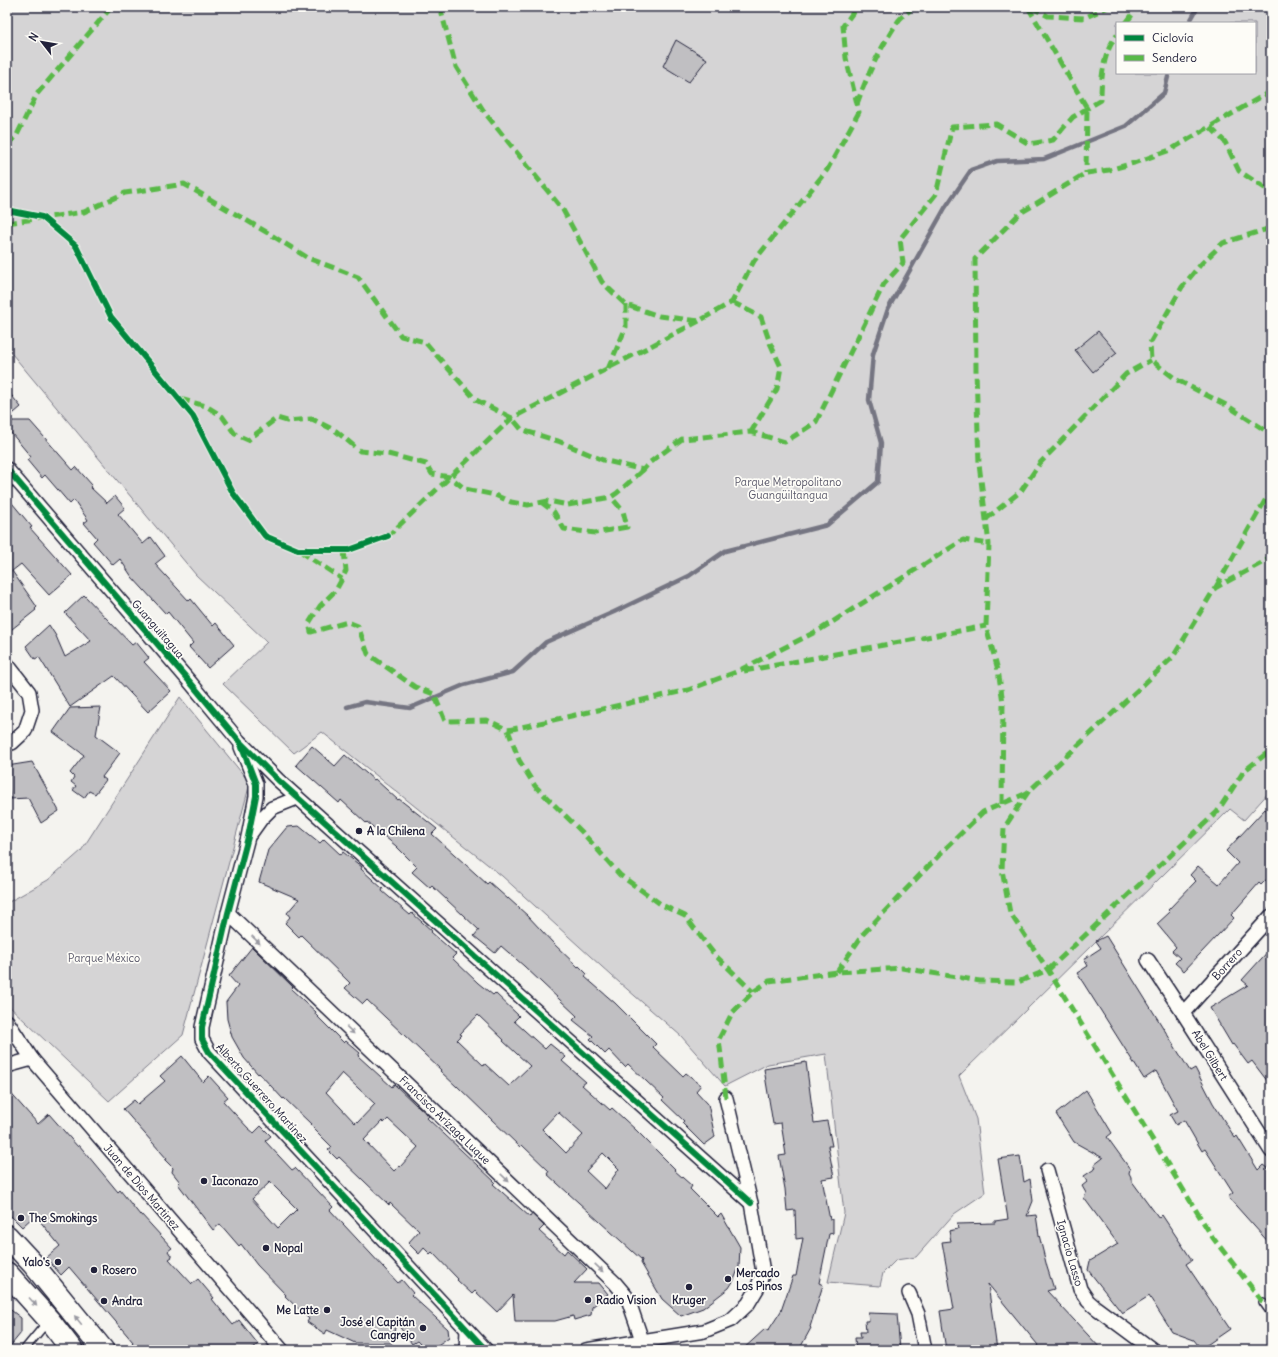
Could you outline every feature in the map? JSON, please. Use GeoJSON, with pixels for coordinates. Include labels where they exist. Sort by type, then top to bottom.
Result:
{"type":"FeatureCollection","features":[{"type":"Feature","properties":{"kind":"main road"},"geometry":{"type":"LineString","coordinates":[[7,1236],[33,1264],[103,1350]]}},
{"type":"Feature","properties":{"kind":"main road"},"geometry":{"type":"LineString","coordinates":[[7,1273],[49,1320],[72,1350]]}},
{"type":"Feature","properties":{"kind":"street","name":"Guanguiltagua"},"geometry":{"type":"LineString","coordinates":[[7,469],[239,741],[297,798],[751,1202]]}},
{"type":"Feature","properties":{"kind":"street"},"geometry":{"type":"LineString","coordinates":[[7,664],[29,692],[32,710],[25,731],[12,743],[7,743]]}},
{"type":"Feature","properties":{"kind":"street","name":"Alberto Guerrero Martínez"},"geometry":{"type":"LineString","coordinates":[[239,741],[256,784],[256,796],[248,837],[228,913],[202,1027],[202,1039],[209,1052],[486,1350]]}},
{"type":"Feature","properties":{"kind":"street","name":"Alberto Guerrero Martínez"},"geometry":{"type":"LineString","coordinates":[[248,837],[261,819],[272,808],[297,798]]}},
{"type":"Feature","properties":{"kind":"street","name":"Francisco Arízaga Luque"},"geometry":{"type":"LineString","coordinates":[[228,913],[615,1283],[629,1302],[642,1340]]}},
{"type":"Feature","properties":{"kind":"street","name":"Borrero"},"geometry":{"type":"LineString","coordinates":[[1183,1013],[1271,916]]}},
{"type":"Feature","properties":{"kind":"street","name":"Abel Gilbert"},"geometry":{"type":"LineString","coordinates":[[1148,960],[1271,1151]]}},
{"type":"Feature","properties":{"kind":"street","name":"Juan de Dios Martinez"},"geometry":{"type":"LineString","coordinates":[[7,1020],[32,1059],[282,1350]]}},
{"type":"Feature","properties":{"kind":"street"},"geometry":{"type":"LineString","coordinates":[[7,1066],[32,1059]]}},
{"type":"Feature","properties":{"kind":"street"},"geometry":{"type":"LineString","coordinates":[[586,1350],[704,1331],[732,1320],[748,1304],[757,1289],[763,1272],[751,1202],[726,1098]]}},
{"type":"Feature","properties":{"kind":"street","name":"Ignacio Lasso"},"geometry":{"type":"LineString","coordinates":[[1047,1170],[1080,1289],[1088,1301],[1095,1307],[1153,1350]]}},
{"type":"Feature","properties":{"kind":"street"},"geometry":{"type":"LineString","coordinates":[[909,1293],[918,1314],[924,1350]]}},
{"type":"Feature","properties":{"kind":"street"},"geometry":{"type":"LineString","coordinates":[[466,1350],[467,1330]]}},
{"type":"Feature","properties":{"kind":"lane"},"geometry":{"type":"LineString","coordinates":[[1263,1302],[1271,1313]]}},
{"type":"Feature","properties":{"kind":"lane"},"geometry":{"type":"LineString","coordinates":[[24,1350],[49,1320]]}},
{"type":"Feature","properties":{"kind":"green space","name":"Parque Metropolitano Guangüiltangua"},"geometry":{"type":"Polygon","coordinates":[[[7,7],[1271,7],[1271,790],[1244,820],[1230,809],[959,1076],[976,1119],[985,1193],[954,1214],[916,1257],[896,1260],[883,1273],[880,1286],[828,1282],[844,1213],[826,1054],[768,1064],[725,1086],[681,1036],[612,976],[502,876],[322,732],[294,753],[223,684],[267,642],[196,575],[7,348],[7,7]]]}},
{"type":"Feature","properties":{"kind":"green space","name":"Parque México"},"geometry":{"type":"Polygon","coordinates":[[[180,697],[250,783],[183,1035],[109,1101],[7,1004],[7,903],[48,880],[81,851],[180,697]]]}},
{"type":"Feature","properties":{"kind":"building"},"geometry":{"type":"Polygon","coordinates":[[[676,40],[707,59],[689,82],[663,66],[676,40]]]}},
{"type":"Feature","properties":{"kind":"building"},"geometry":{"type":"Polygon","coordinates":[[[1098,331],[1117,353],[1093,372],[1075,350],[1098,331]]]}},
{"type":"Feature","properties":{"kind":"building"},"geometry":{"type":"Polygon","coordinates":[[[7,390],[21,407],[7,419],[7,390]]]}},
{"type":"Feature","properties":{"kind":"building"},"geometry":{"type":"Polygon","coordinates":[[[7,421],[30,421],[73,470],[76,467],[92,485],[90,487],[107,503],[115,496],[125,508],[118,514],[143,544],[151,537],[165,556],[155,564],[189,601],[191,599],[213,626],[216,623],[234,645],[208,668],[189,647],[193,643],[168,612],[166,614],[132,577],[120,559],[113,565],[93,542],[97,538],[84,523],[88,520],[74,500],[70,504],[45,475],[42,478],[27,460],[31,457],[7,428],[7,421]]]}},
{"type":"Feature","properties":{"kind":"building"},"geometry":{"type":"Polygon","coordinates":[[[7,497],[32,527],[30,528],[72,575],[49,595],[21,564],[12,571],[37,607],[35,609],[36,610],[7,633],[7,497]]]}},
{"type":"Feature","properties":{"kind":"building"},"geometry":{"type":"Polygon","coordinates":[[[84,595],[132,645],[136,642],[149,658],[144,662],[171,691],[148,712],[114,676],[70,707],[39,657],[35,659],[26,646],[49,625],[56,636],[65,657],[91,641],[65,613],[84,595]]]}},
{"type":"Feature","properties":{"kind":"building"},"geometry":{"type":"Polygon","coordinates":[[[101,707],[96,735],[120,753],[102,777],[106,780],[95,794],[89,791],[84,798],[73,790],[76,786],[71,782],[74,777],[70,773],[84,755],[53,732],[70,708],[101,707]]]}},
{"type":"Feature","properties":{"kind":"building"},"geometry":{"type":"Polygon","coordinates":[[[312,746],[335,766],[345,755],[398,800],[399,799],[437,829],[432,834],[487,884],[489,882],[528,916],[553,943],[587,974],[585,977],[615,1003],[656,1044],[653,1047],[683,1076],[686,1073],[701,1085],[696,1091],[708,1104],[715,1137],[704,1145],[682,1123],[684,1121],[662,1100],[664,1098],[628,1064],[625,1067],[609,1050],[605,1054],[590,1039],[593,1036],[573,1020],[577,1016],[524,966],[501,946],[495,953],[474,936],[479,930],[432,886],[430,888],[412,872],[417,867],[396,846],[367,822],[366,823],[341,800],[339,803],[296,765],[312,746]]]}},
{"type":"Feature","properties":{"kind":"building"},"geometry":{"type":"Polygon","coordinates":[[[32,762],[59,811],[41,823],[28,798],[10,799],[7,779],[7,766],[32,762]]]}},
{"type":"Feature","properties":{"kind":"building"},"geometry":{"type":"Polygon","coordinates":[[[1265,809],[1271,815],[1271,875],[1261,885],[1259,883],[1231,915],[1234,918],[1184,971],[1175,963],[1180,958],[1172,951],[1176,947],[1157,924],[1170,912],[1168,910],[1196,881],[1190,875],[1198,866],[1219,884],[1238,863],[1226,851],[1265,809]]]}},
{"type":"Feature","properties":{"kind":"building"},"geometry":{"type":"Polygon","coordinates":[[[299,826],[320,843],[324,839],[341,855],[343,852],[362,867],[361,869],[383,889],[382,891],[410,915],[412,913],[456,954],[452,958],[478,983],[493,995],[495,993],[519,1016],[514,1021],[545,1049],[550,1044],[566,1057],[562,1061],[586,1082],[582,1085],[610,1110],[612,1108],[636,1130],[675,1169],[674,1170],[692,1186],[690,1189],[718,1217],[721,1214],[740,1247],[739,1267],[729,1288],[703,1308],[681,1316],[662,1299],[641,1263],[642,1260],[547,1174],[549,1171],[522,1145],[520,1147],[367,1000],[363,1004],[345,988],[350,983],[301,935],[299,937],[285,923],[290,917],[287,913],[299,899],[259,882],[268,850],[287,827],[299,826]],[[478,1015],[460,1034],[462,1035],[457,1040],[484,1066],[485,1064],[509,1086],[530,1066],[478,1015]],[[558,1112],[542,1129],[566,1153],[583,1135],[558,1112]],[[603,1153],[586,1171],[605,1189],[619,1169],[603,1153]]]}},
{"type":"Feature","properties":{"kind":"building"},"geometry":{"type":"Polygon","coordinates":[[[1106,936],[1190,1071],[1195,1068],[1213,1103],[1235,1138],[1237,1136],[1258,1170],[1263,1165],[1271,1171],[1271,1245],[1228,1197],[1233,1193],[1205,1149],[1202,1151],[1184,1120],[1176,1125],[1170,1115],[1178,1111],[1156,1071],[1144,1079],[1077,973],[1088,966],[1084,959],[1101,948],[1096,941],[1106,936]]]}},
{"type":"Feature","properties":{"kind":"building"},"geometry":{"type":"Polygon","coordinates":[[[252,947],[293,987],[291,989],[316,1012],[315,1014],[344,1043],[346,1041],[360,1053],[358,1056],[392,1087],[394,1084],[429,1116],[427,1118],[495,1182],[493,1184],[530,1217],[532,1214],[544,1226],[539,1231],[564,1254],[567,1250],[587,1269],[574,1283],[599,1283],[608,1294],[592,1307],[591,1315],[574,1320],[573,1316],[555,1321],[515,1321],[513,1295],[497,1312],[475,1291],[472,1294],[457,1280],[458,1279],[432,1252],[430,1254],[424,1248],[419,1254],[408,1243],[419,1231],[390,1203],[389,1205],[339,1157],[337,1159],[328,1150],[332,1147],[310,1125],[311,1124],[284,1098],[283,1099],[244,1058],[232,1037],[227,1019],[226,1002],[238,986],[229,976],[252,947]],[[342,1073],[326,1092],[355,1123],[357,1121],[358,1122],[375,1104],[342,1073]],[[388,1119],[384,1123],[382,1121],[364,1140],[394,1171],[399,1166],[400,1167],[418,1147],[388,1119]]]}},
{"type":"Feature","properties":{"kind":"building"},"geometry":{"type":"Polygon","coordinates":[[[1271,948],[1271,1086],[1252,1061],[1248,1064],[1233,1044],[1232,1045],[1210,1008],[1248,985],[1242,980],[1271,948]]]}},
{"type":"Feature","properties":{"kind":"building"},"geometry":{"type":"Polygon","coordinates":[[[182,1056],[203,1082],[209,1076],[228,1097],[223,1101],[254,1133],[261,1126],[271,1136],[265,1141],[292,1170],[295,1168],[333,1207],[330,1210],[398,1283],[402,1280],[413,1293],[411,1295],[448,1329],[449,1337],[435,1347],[426,1350],[417,1341],[412,1344],[396,1322],[392,1343],[355,1343],[327,1330],[325,1334],[307,1322],[309,1319],[285,1296],[286,1295],[257,1265],[241,1244],[239,1246],[220,1224],[213,1230],[178,1184],[180,1182],[172,1172],[173,1168],[165,1160],[167,1159],[123,1109],[134,1100],[138,1104],[165,1081],[160,1076],[182,1056]],[[270,1182],[252,1199],[278,1228],[297,1209],[270,1182]]]}},
{"type":"Feature","properties":{"kind":"building"},"geometry":{"type":"Polygon","coordinates":[[[806,1062],[814,1123],[827,1121],[832,1146],[828,1146],[834,1177],[822,1179],[830,1220],[833,1219],[833,1233],[829,1234],[819,1283],[823,1285],[810,1327],[811,1328],[799,1350],[742,1350],[765,1329],[768,1331],[781,1311],[793,1276],[796,1276],[803,1238],[796,1239],[795,1210],[787,1211],[779,1156],[786,1155],[781,1123],[773,1124],[764,1069],[806,1062]]]}},
{"type":"Feature","properties":{"kind":"building"},"geometry":{"type":"Polygon","coordinates":[[[7,1089],[38,1124],[49,1114],[78,1147],[79,1145],[118,1192],[120,1190],[140,1215],[141,1214],[172,1248],[168,1251],[172,1257],[169,1259],[192,1284],[198,1279],[214,1298],[212,1299],[233,1325],[239,1320],[258,1344],[250,1350],[137,1350],[132,1343],[133,1342],[69,1267],[61,1275],[46,1258],[60,1246],[35,1215],[22,1227],[7,1212],[7,1089]]]}},
{"type":"Feature","properties":{"kind":"building"},"geometry":{"type":"Polygon","coordinates":[[[1086,1090],[1112,1133],[1107,1137],[1130,1169],[1129,1173],[1131,1180],[1159,1218],[1162,1215],[1192,1260],[1186,1264],[1230,1329],[1201,1349],[1194,1340],[1172,1332],[1149,1296],[1122,1313],[1088,1270],[1090,1261],[1118,1244],[1084,1198],[1086,1193],[1082,1186],[1087,1182],[1084,1176],[1096,1168],[1094,1165],[1103,1158],[1074,1142],[1056,1114],[1086,1090]]]}},
{"type":"Feature","properties":{"kind":"building"},"geometry":{"type":"Polygon","coordinates":[[[1020,1156],[1024,1182],[1030,1179],[1033,1201],[1027,1216],[1036,1215],[1039,1235],[1054,1289],[1047,1291],[1102,1350],[1042,1350],[988,1284],[997,1350],[946,1350],[940,1311],[954,1309],[942,1242],[951,1241],[949,1231],[958,1229],[957,1224],[995,1223],[995,1221],[1008,1219],[998,1159],[1020,1156]]]}},
{"type":"Feature","properties":{"kind":"building"},"geometry":{"type":"Polygon","coordinates":[[[7,1307],[21,1318],[21,1333],[7,1350],[7,1307]]]}},
{"type":"Feature","properties":{"kind":"building"},"geometry":{"type":"Polygon","coordinates":[[[868,1313],[897,1314],[900,1350],[856,1350],[855,1338],[861,1338],[860,1332],[866,1332],[865,1321],[869,1321],[868,1313]]]}},
{"type":"Feature","properties":{"kind":"waterway"},"geometry":{"type":"LineString","coordinates":[[1190,22],[1198,7]]}},
{"type":"Feature","properties":{"kind":"waterway"},"geometry":{"type":"LineString","coordinates":[[347,707],[365,702],[410,708],[464,685],[513,672],[546,642],[614,612],[689,576],[725,551],[827,525],[878,482],[881,443],[869,400],[873,354],[888,309],[945,208],[971,170],[997,161],[1044,159],[1126,126],[1164,93],[1169,74]]}},
{"type":"Feature","properties":{"kind":"marked path"},"geometry":{"type":"LineString","coordinates":[[7,145],[16,137],[37,94],[108,11],[109,7]]}},
{"type":"Feature","properties":{"kind":"marked path"},"geometry":{"type":"LineString","coordinates":[[440,7],[456,67],[485,113],[563,210],[602,282],[626,305],[659,316],[699,321],[732,302],[754,261],[827,170],[859,112],[846,58],[843,26],[857,7]]}},
{"type":"Feature","properties":{"kind":"marked path"},"geometry":{"type":"LineString","coordinates":[[857,104],[865,82],[880,50],[899,20],[913,7]]}},
{"type":"Feature","properties":{"kind":"marked path"},"geometry":{"type":"LineString","coordinates":[[1028,7],[1087,108],[1086,173]]}},
{"type":"Feature","properties":{"kind":"marked path"},"geometry":{"type":"LineString","coordinates":[[1031,7],[1048,16],[1084,18],[1108,7]]}},
{"type":"Feature","properties":{"kind":"marked path"},"geometry":{"type":"LineString","coordinates":[[1127,22],[1138,7]]}},
{"type":"Feature","properties":{"kind":"marked path"},"geometry":{"type":"LineString","coordinates":[[7,223],[84,212],[125,193],[184,184],[308,258],[358,277],[401,336],[425,342],[476,400],[512,418],[522,430],[558,441],[603,460],[643,470],[649,463],[682,439],[751,432],[785,442],[816,422],[884,284],[903,263],[900,239],[936,194],[952,127],[996,124],[1029,144],[1053,140],[1073,117],[1101,100],[1102,74],[1106,57],[1116,36]]}},
{"type":"Feature","properties":{"kind":"marked path"},"geometry":{"type":"LineString","coordinates":[[1002,804],[1003,702],[998,670],[986,626],[989,544],[979,464],[975,259],[1019,214],[1086,173],[1109,170],[1170,150],[1271,91]]}},
{"type":"Feature","properties":{"kind":"marked path"},"geometry":{"type":"LineString","coordinates":[[1210,127],[1225,142],[1239,171],[1271,192]]}},
{"type":"Feature","properties":{"kind":"marked path"},"geometry":{"type":"LineString","coordinates":[[1271,228],[1223,243],[1201,264],[1182,287],[1150,343],[1151,360],[1177,380],[1228,406],[1271,434]]}},
{"type":"Feature","properties":{"kind":"marked path"},"geometry":{"type":"LineString","coordinates":[[732,302],[761,317],[770,343],[781,367],[777,389],[751,432]]}},
{"type":"Feature","properties":{"kind":"marked path"},"geometry":{"type":"LineString","coordinates":[[608,369],[626,327],[626,305]]}},
{"type":"Feature","properties":{"kind":"marked path"},"geometry":{"type":"LineString","coordinates":[[386,537],[512,418],[699,321]]}},
{"type":"Feature","properties":{"kind":"marked path"},"geometry":{"type":"LineString","coordinates":[[986,519],[1021,491],[1040,463],[1126,374],[1151,360]]}},
{"type":"Feature","properties":{"kind":"marked path"},"geometry":{"type":"LineString","coordinates":[[180,399],[206,406],[222,416],[235,434],[248,440],[277,418],[287,421],[312,419],[336,431],[360,451],[388,454],[426,464],[432,474],[450,477],[465,489],[495,495],[511,502],[528,505],[548,501],[568,505],[611,497],[643,470]]}},
{"type":"Feature","properties":{"kind":"marked path"},"geometry":{"type":"LineString","coordinates":[[1216,587],[1271,490]]}},
{"type":"Feature","properties":{"kind":"marked path"},"geometry":{"type":"LineString","coordinates":[[541,502],[554,512],[564,529],[595,533],[627,527],[623,511],[611,497]]}},
{"type":"Feature","properties":{"kind":"marked path"},"geometry":{"type":"LineString","coordinates":[[508,730],[688,690],[736,672],[821,629],[963,540],[989,544]]}},
{"type":"Feature","properties":{"kind":"marked path"},"geometry":{"type":"LineString","coordinates":[[344,550],[346,571],[336,590],[320,606],[309,623],[311,632],[348,622],[358,626],[368,654],[415,687],[434,694],[445,721],[487,720],[508,730],[519,760],[535,786],[582,832],[620,875],[662,905],[685,916],[714,954],[753,992]]}},
{"type":"Feature","properties":{"kind":"marked path"},"geometry":{"type":"LineString","coordinates":[[300,551],[342,579]]}},
{"type":"Feature","properties":{"kind":"marked path"},"geometry":{"type":"LineString","coordinates":[[1263,1302],[1213,1238],[1048,970],[1010,913],[1002,870],[1004,828],[1028,792],[1173,657],[1215,588],[1271,558]]}},
{"type":"Feature","properties":{"kind":"marked path"},"geometry":{"type":"LineString","coordinates":[[744,671],[986,626]]}},
{"type":"Feature","properties":{"kind":"marked path"},"geometry":{"type":"LineString","coordinates":[[726,1098],[719,1039],[732,1013],[753,992],[769,981],[837,972],[902,968],[980,981],[1018,982],[1048,970],[1217,812],[1244,771],[1271,750]]}},
{"type":"Feature","properties":{"kind":"marked path"},"geometry":{"type":"LineString","coordinates":[[837,972],[863,934],[983,812],[1027,793]]}},
{"type":"Feature","properties":{"kind":"cycle path"},"geometry":{"type":"LineString","coordinates":[[7,210],[42,217],[76,246],[111,317],[193,416],[233,493],[265,536],[298,550],[349,550],[388,536]]}},
{"type":"Feature","properties":{"kind":"cycle path"},"geometry":{"type":"LineString","coordinates":[[7,469],[239,741],[278,780],[751,1203]]}},
{"type":"Feature","properties":{"kind":"cycle path"},"geometry":{"type":"LineString","coordinates":[[241,745],[256,784],[256,796],[248,837],[228,913],[202,1027],[202,1039],[209,1052],[486,1350]]}},
{"type":"Feature","properties":{"kind":"place","name":"A la Chilena"},"geometry":{"type":"Point","coordinates":[359,831]}},
{"type":"Feature","properties":{"kind":"place","name":"Iaconazo"},"geometry":{"type":"Point","coordinates":[204,1181]}},
{"type":"Feature","properties":{"kind":"place","name":"The Smokings"},"geometry":{"type":"Point","coordinates":[21,1218]}},
{"type":"Feature","properties":{"kind":"place","name":"Nopal"},"geometry":{"type":"Point","coordinates":[266,1248]}},
{"type":"Feature","properties":{"kind":"place","name":"Yalo's"},"geometry":{"type":"Point","coordinates":[58,1262]}},
{"type":"Feature","properties":{"kind":"place","name":"Rosero"},"geometry":{"type":"Point","coordinates":[94,1270]}},
{"type":"Feature","properties":{"kind":"place","name":"Mercado Los Pinos"},"geometry":{"type":"Point","coordinates":[728,1279]}},
{"type":"Feature","properties":{"kind":"place","name":"Kruger"},"geometry":{"type":"Point","coordinates":[689,1287]}},
{"type":"Feature","properties":{"kind":"place","name":"Radio Vision"},"geometry":{"type":"Point","coordinates":[588,1300]}},
{"type":"Feature","properties":{"kind":"place","name":"Andra"},"geometry":{"type":"Point","coordinates":[104,1301]}},
{"type":"Feature","properties":{"kind":"place","name":"Me Latte"},"geometry":{"type":"Point","coordinates":[327,1310]}},
{"type":"Feature","properties":{"kind":"place","name":"José el Capitán Cangrejo"},"geometry":{"type":"Point","coordinates":[423,1328]}}]}
